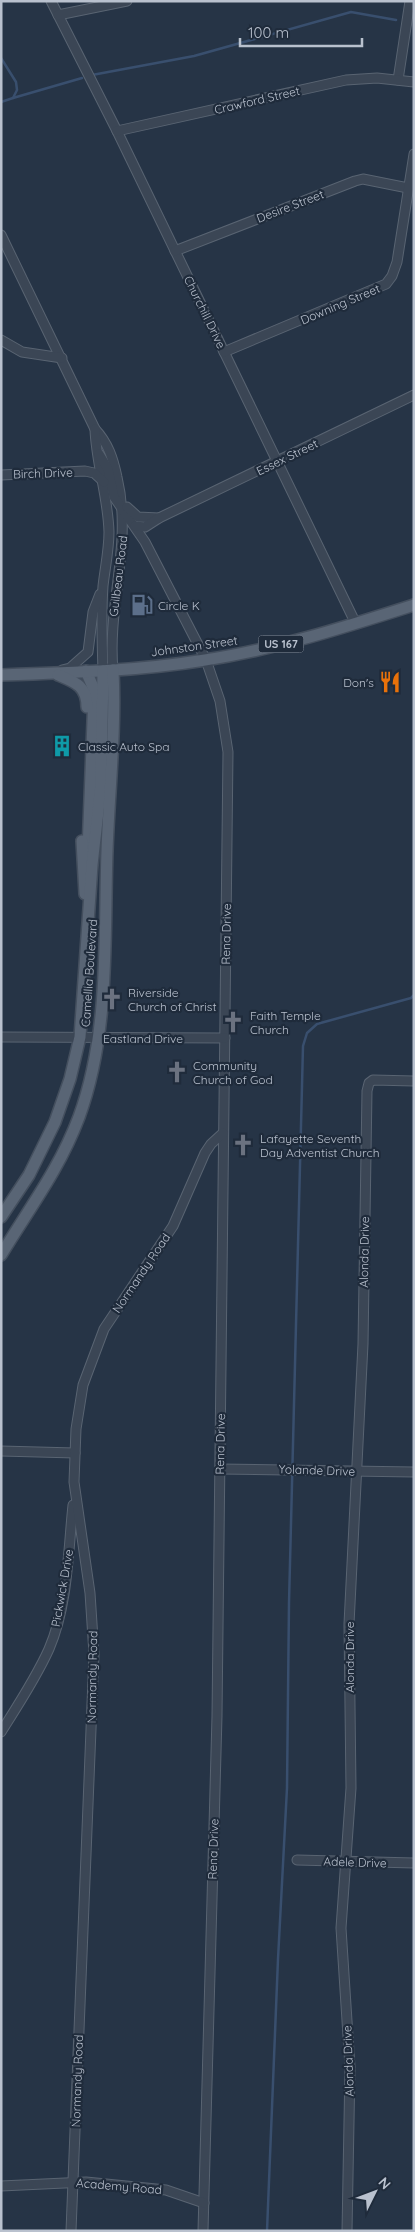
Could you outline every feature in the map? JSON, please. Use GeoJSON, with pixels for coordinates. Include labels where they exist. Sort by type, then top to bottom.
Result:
{"type":"FeatureCollection","features":[{"type":"Feature","properties":{"kind":"main road","name":"Johnston Street"},"geometry":{"type":"LineString","coordinates":[[1,675],[108,670],[206,660],[248,652],[356,624],[414,605]]}},
{"type":"Feature","properties":{"kind":"main road","name":"Camellia Boulevard"},"geometry":{"type":"LineString","coordinates":[[1,1217],[29,1175],[55,1122],[70,1079],[80,1037],[92,865],[101,786],[108,670]]}},
{"type":"Feature","properties":{"kind":"main road","name":"Camellia Boulevard"},"geometry":{"type":"LineString","coordinates":[[1,1255],[56,1168],[79,1117],[98,1038],[105,954],[114,709],[108,670]]}},
{"type":"Feature","properties":{"kind":"main road"},"geometry":{"type":"LineString","coordinates":[[86,671],[94,690],[88,851],[99,885],[98,934],[105,954]]}},
{"type":"Feature","properties":{"kind":"main road"},"geometry":{"type":"LineString","coordinates":[[54,673],[77,683],[84,689],[87,698],[82,823],[83,880],[89,912]]}},
{"type":"Feature","properties":{"kind":"street","name":"Churchill Drive"},"geometry":{"type":"LineString","coordinates":[[51,1],[117,132],[356,624]]}},
{"type":"Feature","properties":{"kind":"street"},"geometry":{"type":"LineString","coordinates":[[58,15],[127,1]]}},
{"type":"Feature","properties":{"kind":"street"},"geometry":{"type":"LineString","coordinates":[[398,80],[410,1]]}},
{"type":"Feature","properties":{"kind":"street","name":"Crawford Street"},"geometry":{"type":"LineString","coordinates":[[117,132],[346,80],[377,78],[414,82]]}},
{"type":"Feature","properties":{"kind":"street","name":"Downing Street"},"geometry":{"type":"LineString","coordinates":[[224,352],[386,284],[392,276],[396,262],[414,154]]}},
{"type":"Feature","properties":{"kind":"street","name":"Desire Street"},"geometry":{"type":"LineString","coordinates":[[174,251],[355,181],[363,179],[408,188]]}},
{"type":"Feature","properties":{"kind":"street","name":"Guilbeau Road"},"geometry":{"type":"LineString","coordinates":[[1,236],[95,429],[104,482],[109,535],[103,585],[108,670]]}},
{"type":"Feature","properties":{"kind":"street"},"geometry":{"type":"LineString","coordinates":[[1,340],[22,352],[62,358]]}},
{"type":"Feature","properties":{"kind":"street","name":"Essex Street"},"geometry":{"type":"LineString","coordinates":[[135,526],[145,527],[159,518],[414,395]]}},
{"type":"Feature","properties":{"kind":"street","name":"Guilbeau Road"},"geometry":{"type":"LineString","coordinates":[[95,429],[107,442],[124,510],[124,544],[108,670]]}},
{"type":"Feature","properties":{"kind":"street","name":"Birch Drive"},"geometry":{"type":"LineString","coordinates":[[85,471],[99,454]]}},
{"type":"Feature","properties":{"kind":"street","name":"Rena Drive"},"geometry":{"type":"LineString","coordinates":[[99,454],[108,469],[114,496],[146,542],[206,660],[220,701],[228,750],[217,1716],[203,2231]]}},
{"type":"Feature","properties":{"kind":"street","name":"Birch Drive"},"geometry":{"type":"LineString","coordinates":[[1,475],[85,471],[94,473],[104,482]]}},
{"type":"Feature","properties":{"kind":"street"},"geometry":{"type":"LineString","coordinates":[[122,499],[132,514],[138,518],[159,518]]}},
{"type":"Feature","properties":{"kind":"street"},"geometry":{"type":"LineString","coordinates":[[54,673],[70,668],[88,652],[93,612],[103,585]]}},
{"type":"Feature","properties":{"kind":"street","name":"Eastland Drive"},"geometry":{"type":"LineString","coordinates":[[1,1037],[225,1038]]}},
{"type":"Feature","properties":{"kind":"street","name":"Alonda Drive"},"geometry":{"type":"LineString","coordinates":[[347,2231],[350,2067],[342,1936],[344,1862],[351,1788],[349,1624],[363,1344],[367,1091],[369,1083],[373,1080],[414,1081]]}},
{"type":"Feature","properties":{"kind":"street","name":"Normandy Road"},"geometry":{"type":"LineString","coordinates":[[71,2231],[94,1654],[90,1592],[75,1490],[75,1453],[79,1407],[84,1385],[104,1329],[173,1226],[205,1153],[211,1144],[224,1133]]}},
{"type":"Feature","properties":{"kind":"street"},"geometry":{"type":"LineString","coordinates":[[1,1451],[75,1453]]}},
{"type":"Feature","properties":{"kind":"street","name":"Yolande Drive"},"geometry":{"type":"LineString","coordinates":[[220,1469],[414,1472]]}},
{"type":"Feature","properties":{"kind":"street","name":"Pickwick Drive"},"geometry":{"type":"LineString","coordinates":[[1,1732],[24,1697],[54,1633],[64,1587],[75,1490]]}},
{"type":"Feature","properties":{"kind":"street","name":"Adele Drive"},"geometry":{"type":"LineString","coordinates":[[297,1860],[414,1863]]}},
{"type":"Feature","properties":{"kind":"street","name":"Academy Road"},"geometry":{"type":"LineString","coordinates":[[1,2186],[73,2181],[166,2190],[204,2203]]}},
{"type":"Feature","properties":{"kind":"waterway"},"geometry":{"type":"LineString","coordinates":[[92,75],[194,56],[351,12],[396,20]]}},
{"type":"Feature","properties":{"kind":"waterway"},"geometry":{"type":"LineString","coordinates":[[1,58],[16,82],[17,90],[13,98],[1,102]]}},
{"type":"Feature","properties":{"kind":"waterway"},"geometry":{"type":"LineString","coordinates":[[13,98],[82,78]]}},
{"type":"Feature","properties":{"kind":"waterway"},"geometry":{"type":"LineString","coordinates":[[267,2231],[287,1788],[289,1603],[303,1046],[307,1033],[317,1024],[411,998],[414,995]]}},
{"type":"Feature","properties":{"kind":"place","name":"Circle K"},"geometry":{"type":"Point","coordinates":[142,605]}},
{"type":"Feature","properties":{"kind":"place","name":"Don's"},"geometry":{"type":"Point","coordinates":[390,682]}},
{"type":"Feature","properties":{"kind":"place","name":"Classic Auto Spa"},"geometry":{"type":"Point","coordinates":[62,746]}},
{"type":"Feature","properties":{"kind":"place","name":"Riverside Church of Christ"},"geometry":{"type":"Point","coordinates":[112,999]}},
{"type":"Feature","properties":{"kind":"place","name":"Faith Temple Church"},"geometry":{"type":"Point","coordinates":[233,1022]}},
{"type":"Feature","properties":{"kind":"place","name":"Community Church of God"},"geometry":{"type":"Point","coordinates":[177,1072]}},
{"type":"Feature","properties":{"kind":"place","name":"Lafayette Seventh Day Adventist Church"},"geometry":{"type":"Point","coordinates":[243,1145]}}]}
